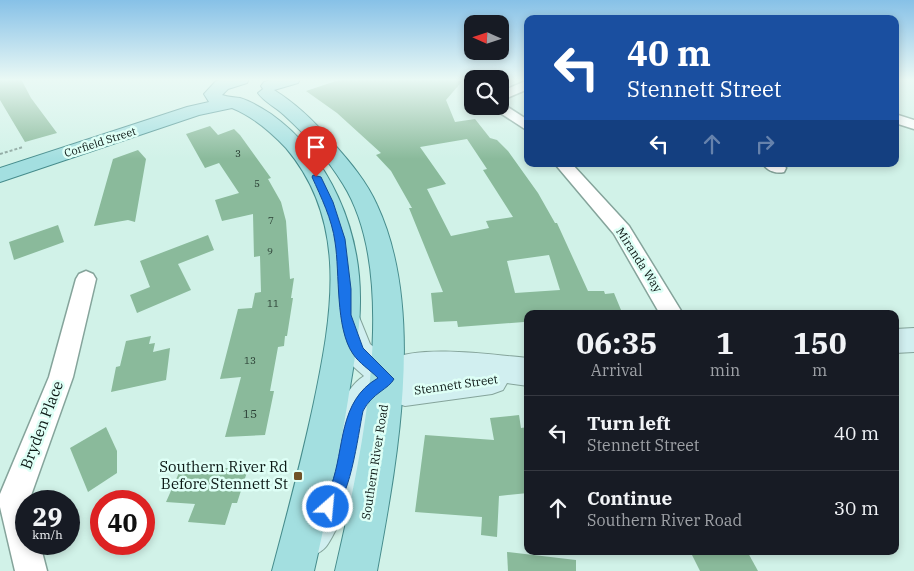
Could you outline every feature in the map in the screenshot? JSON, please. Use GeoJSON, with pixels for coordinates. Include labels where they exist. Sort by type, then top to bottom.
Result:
{"type":"FeatureCollection","features":[{"type":"Feature","properties":{"kind":"main road","name":"Corfield Street"},"geometry":{"type":"LineString","coordinates":[[0,161],[178,106]]}},
{"type":"Feature","properties":{"kind":"main road","name":"Corfield Street"},"geometry":{"type":"LineString","coordinates":[[0,175],[194,111],[225,106]]}},
{"type":"Feature","properties":{"kind":"main road"},"geometry":{"type":"LineString","coordinates":[[238,106],[260,114],[289,137],[310,165],[323,189],[340,239],[346,289],[345,315],[328,421],[295,564]]}},
{"type":"Feature","properties":{"kind":"main road","name":"Southern River Road"},"geometry":{"type":"LineString","coordinates":[[288,106],[344,169],[368,211],[380,250],[384,285],[388,379],[356,571]]}},
{"type":"Feature","properties":{"kind":"street"},"geometry":{"type":"LineString","coordinates":[[509,113],[524,124]]}},
{"type":"Feature","properties":{"kind":"street"},"geometry":{"type":"LineString","coordinates":[[899,119],[914,125]]}},
{"type":"Feature","properties":{"kind":"street","name":"Miranda Way"},"geometry":{"type":"LineString","coordinates":[[566,167],[622,230],[670,310]]}},
{"type":"Feature","properties":{"kind":"street","name":"Bryden Place"},"geometry":{"type":"LineString","coordinates":[[31,571],[13,499],[61,377],[86,279]]}},
{"type":"Feature","properties":{"kind":"street","name":"Stennett Street"},"geometry":{"type":"LineString","coordinates":[[345,315],[358,351],[404,392],[524,374]]}},
{"type":"Feature","properties":{"kind":"street"},"geometry":{"type":"LineString","coordinates":[[899,342],[914,340]]}},
{"type":"Feature","properties":{"kind":"street"},"geometry":{"type":"LineString","coordinates":[[295,564],[338,490],[352,422],[363,397],[372,388],[388,379]]}},
{"type":"Feature","properties":{"kind":"building"},"geometry":{"type":"Polygon","coordinates":[[[3,106],[37,106],[57,133],[25,142],[3,106]]]}},
{"type":"Feature","properties":{"kind":"building"},"geometry":{"type":"Polygon","coordinates":[[[327,106],[448,106],[455,122],[475,119],[490,138],[497,140],[508,151],[538,193],[555,223],[557,223],[588,291],[604,291],[605,294],[614,293],[621,310],[524,310],[524,322],[458,327],[457,321],[434,322],[431,293],[443,292],[409,208],[412,208],[391,171],[376,155],[381,153],[327,106]],[[467,139],[420,147],[446,184],[427,189],[451,236],[489,228],[486,221],[513,217],[483,170],[487,169],[467,139]],[[549,255],[507,261],[515,293],[560,290],[549,255]]]}},
{"type":"Feature","properties":{"kind":"building"},"geometry":{"type":"Polygon","coordinates":[[[210,126],[218,135],[234,129],[240,135],[271,178],[268,179],[281,202],[286,221],[290,279],[294,278],[291,298],[293,298],[284,346],[278,347],[270,391],[274,391],[265,435],[225,437],[241,377],[220,379],[238,309],[252,308],[255,293],[261,292],[260,256],[254,257],[253,214],[222,221],[215,200],[239,193],[219,163],[205,168],[186,134],[210,126]]]}},
{"type":"Feature","properties":{"kind":"building"},"geometry":{"type":"Polygon","coordinates":[[[138,150],[146,159],[135,222],[128,220],[94,226],[113,159],[138,150]]]}},
{"type":"Feature","properties":{"kind":"building"},"geometry":{"type":"Polygon","coordinates":[[[58,225],[64,242],[14,260],[9,242],[58,225]]]}},
{"type":"Feature","properties":{"kind":"building"},"geometry":{"type":"Polygon","coordinates":[[[208,235],[214,250],[178,264],[191,290],[137,313],[130,295],[150,287],[140,261],[208,235]]]}},
{"type":"Feature","properties":{"kind":"building"},"geometry":{"type":"Polygon","coordinates":[[[151,336],[149,344],[155,343],[153,352],[170,348],[166,380],[111,392],[116,367],[120,366],[126,341],[151,336]]]}},
{"type":"Feature","properties":{"kind":"building"},"geometry":{"type":"Polygon","coordinates":[[[519,415],[521,428],[524,428],[524,493],[499,496],[497,537],[481,535],[482,517],[415,512],[425,435],[494,440],[490,418],[519,415]]]}},
{"type":"Feature","properties":{"kind":"building"},"geometry":{"type":"Polygon","coordinates":[[[106,427],[117,451],[117,473],[88,492],[70,448],[106,427]]]}},
{"type":"Feature","properties":{"kind":"building"},"geometry":{"type":"Polygon","coordinates":[[[182,466],[248,469],[237,503],[232,503],[225,525],[188,522],[195,504],[166,502],[182,466]]]}},
{"type":"Feature","properties":{"kind":"building"},"geometry":{"type":"Polygon","coordinates":[[[507,552],[576,560],[576,571],[508,571],[507,552]]]}},
{"type":"Feature","properties":{"kind":"building"},"geometry":{"type":"Polygon","coordinates":[[[692,555],[749,555],[758,571],[700,571],[692,555]]]}},
{"type":"Feature","properties":{"kind":"place","name":"Southern River Rd Before Stennett St"},"geometry":{"type":"Point","coordinates":[298,476]}},
{"type":"Feature","properties":{"kind":"route"},"geometry":{"type":"LineString","coordinates":[[316,177],[333,214],[340,239],[346,289],[345,315],[358,351],[388,379],[372,388],[363,397],[356,410],[338,490],[328,507]]}}]}
